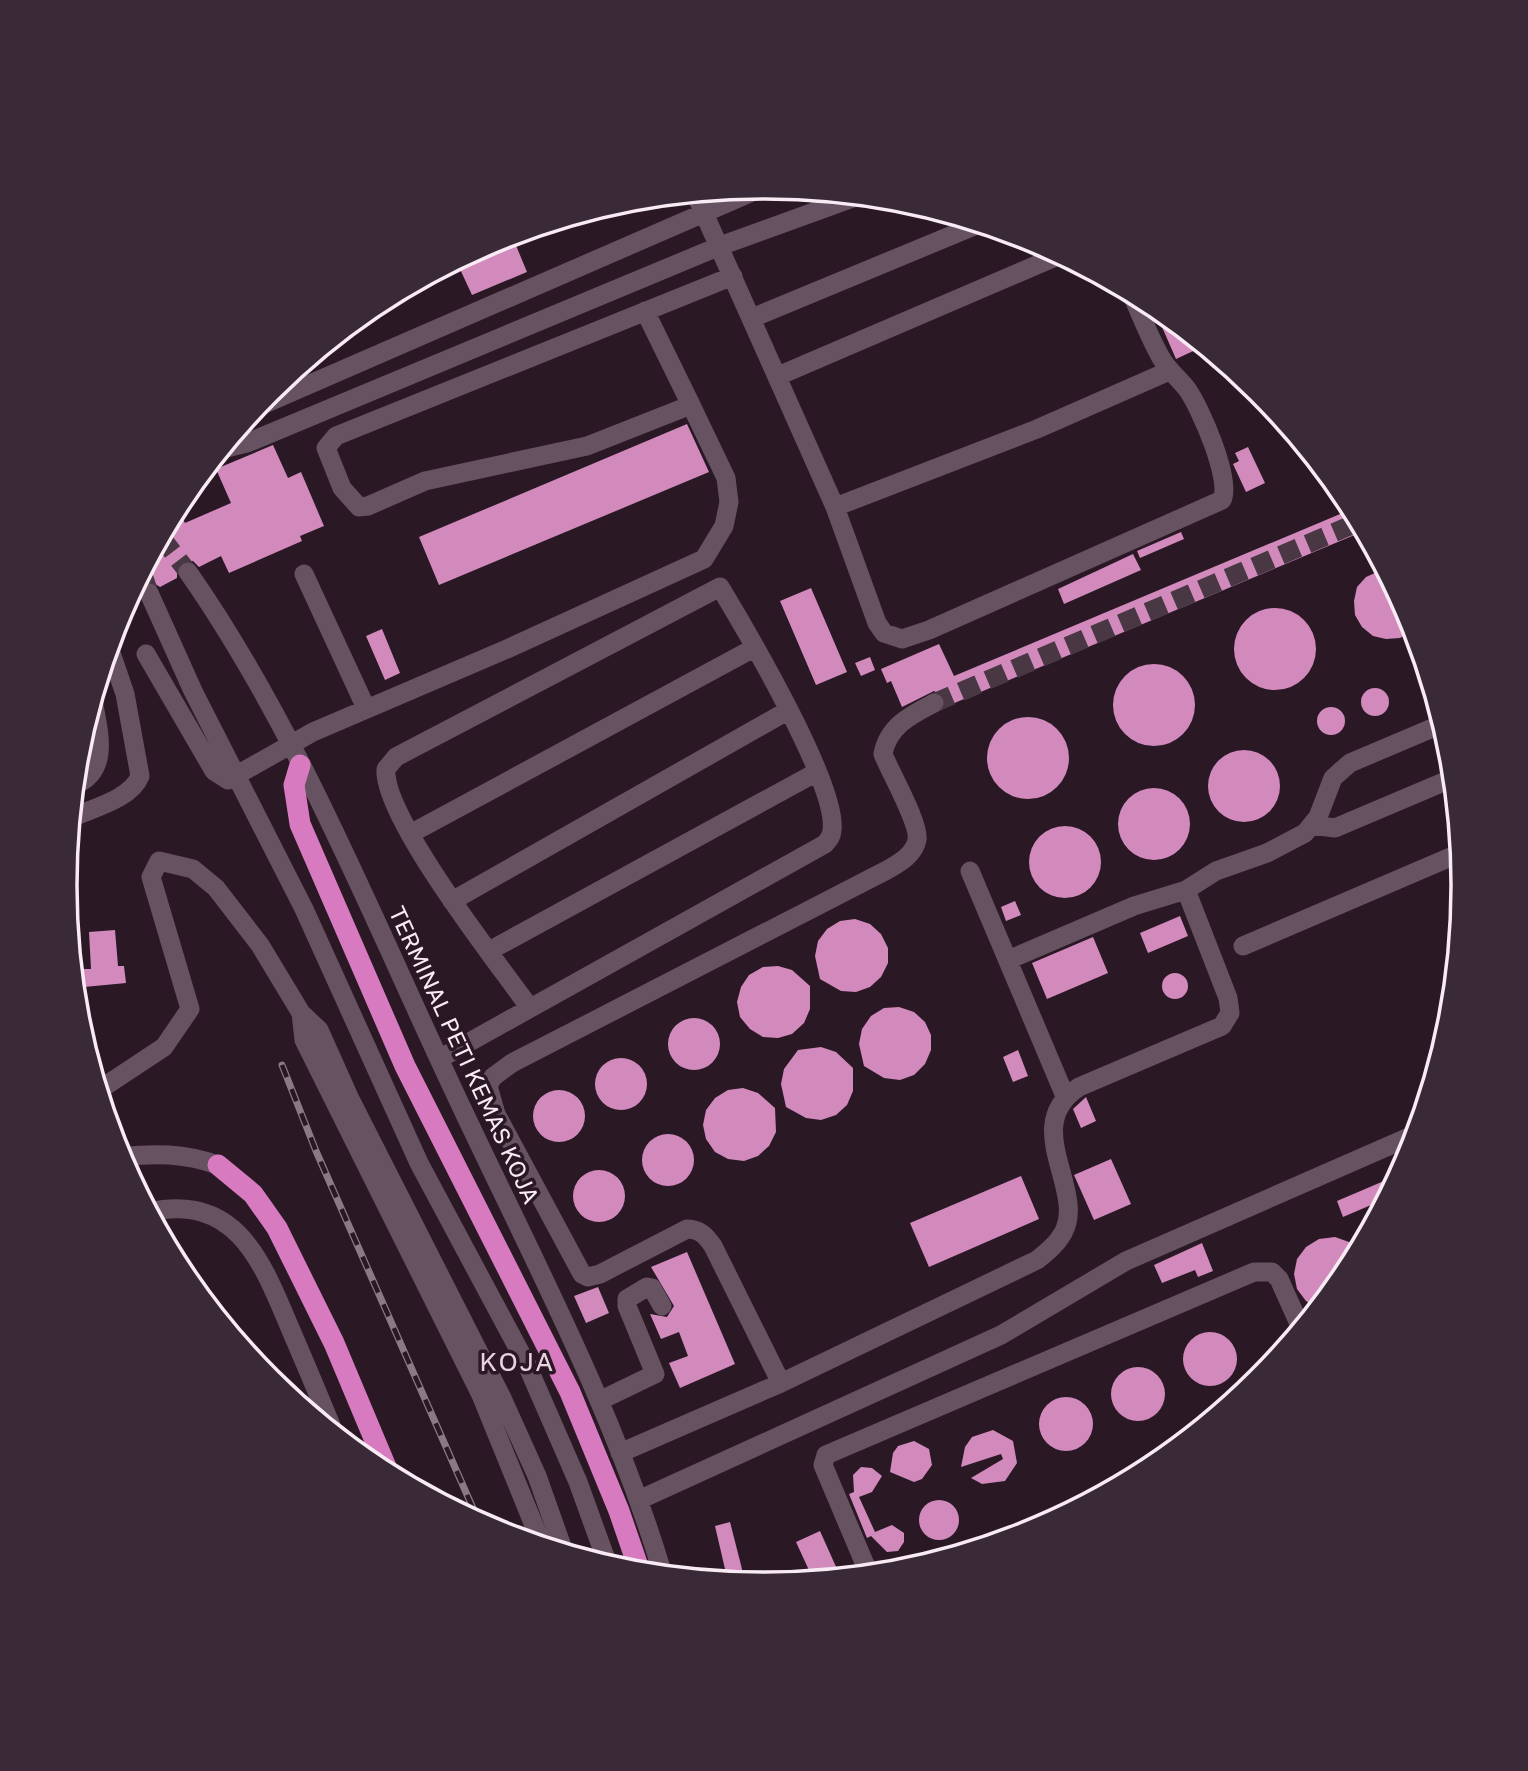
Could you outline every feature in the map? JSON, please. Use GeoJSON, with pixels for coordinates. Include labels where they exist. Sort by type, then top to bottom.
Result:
{"type":"FeatureCollection","features":[{"type":"Feature","properties":{"kind":"highway"},"geometry":{"type":"LineString","coordinates":[[300,765],[294,785],[300,824],[405,1066],[570,1392],[619,1511],[636,1560]]}},
{"type":"Feature","properties":{"kind":"highway"},"geometry":{"type":"LineString","coordinates":[[218,1165],[253,1194],[288,1248],[334,1343],[382,1457]]}},
{"type":"Feature","properties":{"kind":"street"},"geometry":{"type":"LineString","coordinates":[[281,397],[736,200]]}},
{"type":"Feature","properties":{"kind":"street"},"geometry":{"type":"LineString","coordinates":[[699,202],[835,507],[877,623],[884,632],[902,639],[929,630],[1220,503],[1226,490],[1219,464],[1191,396],[1169,371],[1139,310]]}},
{"type":"Feature","properties":{"kind":"street"},"geometry":{"type":"LineString","coordinates":[[237,445],[720,246],[839,203]]}},
{"type":"Feature","properties":{"kind":"street"},"geometry":{"type":"LineString","coordinates":[[751,318],[965,229]]}},
{"type":"Feature","properties":{"kind":"street"},"geometry":{"type":"LineString","coordinates":[[778,376],[1048,260]]}},
{"type":"Feature","properties":{"kind":"street"},"geometry":{"type":"LineString","coordinates":[[691,405],[587,446],[425,481],[368,506],[359,507],[342,488],[327,448],[329,441],[336,436],[733,276]]}},
{"type":"Feature","properties":{"kind":"street"},"geometry":{"type":"LineString","coordinates":[[146,654],[214,771],[222,779],[228,780],[289,744],[366,708],[507,649],[704,559],[724,526],[729,502],[726,478],[645,311]]}},
{"type":"Feature","properties":{"kind":"street"},"geometry":{"type":"LineString","coordinates":[[835,507],[1037,429],[1169,371]]}},
{"type":"Feature","properties":{"kind":"street"},"geometry":{"type":"LineString","coordinates":[[288,394],[300,419]]}},
{"type":"Feature","properties":{"kind":"street"},"geometry":{"type":"LineString","coordinates":[[439,1059],[825,844],[833,826],[817,772],[789,710],[704,559]]}},
{"type":"Feature","properties":{"kind":"street","name":"TERMINAL PETI KEMAS KOJA"},"geometry":{"type":"LineString","coordinates":[[188,572],[218,615],[300,765],[599,1401],[641,1499],[660,1564]]}},
{"type":"Feature","properties":{"kind":"street"},"geometry":{"type":"LineString","coordinates":[[304,574],[366,708]]}},
{"type":"Feature","properties":{"kind":"street"},"geometry":{"type":"LineString","coordinates":[[530,1008],[452,901],[410,834],[386,776],[390,763],[396,757],[720,587]]}},
{"type":"Feature","properties":{"kind":"street"},"geometry":{"type":"LineString","coordinates":[[149,593],[169,640],[304,909],[419,1163],[527,1365],[578,1482],[603,1553]]}},
{"type":"Feature","properties":{"kind":"street"},"geometry":{"type":"LineString","coordinates":[[410,834],[754,648]]}},
{"type":"Feature","properties":{"kind":"street"},"geometry":{"type":"LineString","coordinates":[[81,813],[134,786],[140,776],[125,694],[114,662]]}},
{"type":"Feature","properties":{"kind":"street"},"geometry":{"type":"LineString","coordinates":[[781,1383],[713,1246],[695,1229],[687,1229],[600,1274],[582,1274],[496,1114],[488,1086],[493,1077],[512,1063],[906,858],[918,838],[883,754],[885,742],[906,718],[934,703]]}},
{"type":"Feature","properties":{"kind":"street"},"geometry":{"type":"LineString","coordinates":[[452,901],[789,710]]}},
{"type":"Feature","properties":{"kind":"street"},"geometry":{"type":"LineString","coordinates":[[86,775],[96,767],[101,746],[97,722]]}},
{"type":"Feature","properties":{"kind":"street"},"geometry":{"type":"LineString","coordinates":[[1009,960],[1134,906],[1186,890],[1216,871],[1294,840],[1312,825],[1323,806],[1328,788],[1340,769],[1433,728]]}},
{"type":"Feature","properties":{"kind":"street"},"geometry":{"type":"LineString","coordinates":[[489,951],[817,772]]}},
{"type":"Feature","properties":{"kind":"street"},"geometry":{"type":"LineString","coordinates":[[1312,825],[1335,828],[1443,782]]}},
{"type":"Feature","properties":{"kind":"street"},"geometry":{"type":"LineString","coordinates":[[1243,946],[1450,857]]}},
{"type":"Feature","properties":{"kind":"street"},"geometry":{"type":"LineString","coordinates":[[107,1085],[164,1047],[190,1009],[151,877],[159,862],[193,870],[216,888],[260,945],[301,1013],[304,1040],[422,1259],[501,1396],[537,1476],[560,1541]]}},
{"type":"Feature","properties":{"kind":"street"},"geometry":{"type":"LineString","coordinates":[[970,871],[1065,1096]]}},
{"type":"Feature","properties":{"kind":"street"},"geometry":{"type":"LineString","coordinates":[[620,1453],[781,1383],[1037,1260],[1051,1249],[1065,1231],[1068,1213],[1054,1130],[1055,1112],[1065,1096],[1079,1087],[1222,1026],[1227,1021],[1230,1007],[1228,998],[1186,890]]}},
{"type":"Feature","properties":{"kind":"street"},"geometry":{"type":"LineString","coordinates":[[641,1499],[1001,1335],[1126,1261],[1402,1139]]}},
{"type":"Feature","properties":{"kind":"street"},"geometry":{"type":"LineString","coordinates":[[133,1156],[165,1152],[189,1155],[218,1165]]}},
{"type":"Feature","properties":{"kind":"street"},"geometry":{"type":"LineString","coordinates":[[159,1210],[195,1210],[218,1218],[243,1236],[263,1264],[326,1415]]}},
{"type":"Feature","properties":{"kind":"street"},"geometry":{"type":"LineString","coordinates":[[422,1259],[537,1534]]}},
{"type":"Feature","properties":{"kind":"street"},"geometry":{"type":"LineString","coordinates":[[865,1565],[823,1465],[826,1455],[1254,1272],[1272,1272],[1279,1279],[1297,1319]]}},
{"type":"Feature","properties":{"kind":"street"},"geometry":{"type":"LineString","coordinates":[[599,1401],[662,1371],[626,1306],[627,1299],[647,1287],[652,1288],[662,1306]]}},
{"type":"Feature","properties":{"kind":"building"},"geometry":{"type":"Polygon","coordinates":[[[516,245],[527,272],[472,295],[460,269],[516,245]]]}},
{"type":"Feature","properties":{"kind":"building"},"geometry":{"type":"Polygon","coordinates":[[[1161,325],[1195,350],[1176,359],[1161,325]]]}},
{"type":"Feature","properties":{"kind":"building"},"geometry":{"type":"Polygon","coordinates":[[[687,424],[709,472],[439,585],[419,537],[687,424]]]}},
{"type":"Feature","properties":{"kind":"building"},"geometry":{"type":"Polygon","coordinates":[[[273,445],[288,478],[301,472],[324,526],[300,536],[302,541],[229,573],[221,556],[199,567],[193,561],[182,561],[177,567],[177,578],[160,587],[148,581],[183,520],[185,523],[231,503],[217,470],[273,445]]]}},
{"type":"Feature","properties":{"kind":"building"},"geometry":{"type":"Polygon","coordinates":[[[1248,447],[1265,483],[1246,492],[1233,464],[1239,461],[1235,453],[1248,447]]]}},
{"type":"Feature","properties":{"kind":"building"},"geometry":{"type":"Polygon","coordinates":[[[1341,514],[1355,535],[945,707],[944,697],[934,691],[902,707],[891,681],[887,683],[881,669],[939,644],[954,676],[1341,514]]]}},
{"type":"Feature","properties":{"kind":"building"},"geometry":{"type":"Polygon","coordinates":[[[1181,532],[1184,539],[1140,558],[1137,551],[1181,532]]]}},
{"type":"Feature","properties":{"kind":"building"},"geometry":{"type":"Polygon","coordinates":[[[1133,554],[1141,570],[1064,604],[1058,589],[1133,554]]]}},
{"type":"Feature","properties":{"kind":"building"},"geometry":{"type":"Polygon","coordinates":[[[1375,573],[1404,636],[1386,639],[1373,636],[1362,627],[1355,615],[1354,601],[1357,587],[1366,577],[1375,573]]]}},
{"type":"Feature","properties":{"kind":"building"},"geometry":{"type":"Polygon","coordinates":[[[811,588],[847,672],[816,685],[780,601],[811,588]]]}},
{"type":"Feature","properties":{"kind":"building"},"geometry":{"type":"Polygon","coordinates":[[[1275,608],[1291,611],[1304,620],[1313,633],[1316,649],[1313,665],[1304,678],[1291,687],[1275,690],[1259,687],[1246,678],[1237,665],[1234,649],[1237,633],[1246,620],[1259,611],[1275,608]]]}},
{"type":"Feature","properties":{"kind":"building"},"geometry":{"type":"Polygon","coordinates":[[[382,629],[400,673],[385,680],[366,636],[382,629]]]}},
{"type":"Feature","properties":{"kind":"building"},"geometry":{"type":"Polygon","coordinates":[[[870,657],[875,670],[861,676],[855,663],[870,657]]]}},
{"type":"Feature","properties":{"kind":"building"},"geometry":{"type":"Polygon","coordinates":[[[1154,664],[1170,667],[1183,676],[1192,689],[1195,705],[1192,721],[1183,734],[1170,743],[1154,746],[1138,743],[1125,734],[1116,721],[1113,705],[1116,689],[1125,676],[1138,667],[1154,664]]]}},
{"type":"Feature","properties":{"kind":"building"},"geometry":{"type":"Polygon","coordinates":[[[1375,688],[1385,692],[1389,702],[1385,712],[1375,716],[1365,712],[1361,702],[1365,692],[1375,688]]]}},
{"type":"Feature","properties":{"kind":"building"},"geometry":{"type":"Polygon","coordinates":[[[1331,707],[1341,711],[1345,721],[1341,731],[1331,735],[1321,731],[1317,721],[1321,711],[1331,707]]]}},
{"type":"Feature","properties":{"kind":"building"},"geometry":{"type":"Polygon","coordinates":[[[1020,717],[1036,717],[1051,724],[1062,735],[1069,750],[1066,774],[1057,787],[1036,799],[1020,799],[1005,792],[994,781],[987,766],[987,750],[994,735],[1005,724],[1020,717]]]}},
{"type":"Feature","properties":{"kind":"building"},"geometry":{"type":"Polygon","coordinates":[[[1244,750],[1264,756],[1274,766],[1280,786],[1274,806],[1264,816],[1244,822],[1224,816],[1214,806],[1208,786],[1214,766],[1224,756],[1244,750]]]}},
{"type":"Feature","properties":{"kind":"building"},"geometry":{"type":"Polygon","coordinates":[[[1154,788],[1174,794],[1184,804],[1190,824],[1184,844],[1174,854],[1154,860],[1134,854],[1124,844],[1118,824],[1124,804],[1134,794],[1154,788]]]}},
{"type":"Feature","properties":{"kind":"building"},"geometry":{"type":"Polygon","coordinates":[[[1065,826],[1085,832],[1095,842],[1101,862],[1095,882],[1085,892],[1065,898],[1045,892],[1035,882],[1029,862],[1035,842],[1045,832],[1065,826]]]}},
{"type":"Feature","properties":{"kind":"building"},"geometry":{"type":"Polygon","coordinates":[[[1015,901],[1021,915],[1006,921],[1001,907],[1015,901]]]}},
{"type":"Feature","properties":{"kind":"building"},"geometry":{"type":"Polygon","coordinates":[[[1180,916],[1188,936],[1148,953],[1140,933],[1180,916]]]}},
{"type":"Feature","properties":{"kind":"building"},"geometry":{"type":"Polygon","coordinates":[[[855,919],[870,924],[881,934],[888,948],[888,963],[881,977],[870,987],[856,992],[841,991],[820,979],[815,956],[818,941],[827,929],[840,921],[855,919]]]}},
{"type":"Feature","properties":{"kind":"building"},"geometry":{"type":"Polygon","coordinates":[[[115,930],[118,966],[124,966],[126,983],[85,987],[83,969],[91,969],[89,932],[115,930]]]}},
{"type":"Feature","properties":{"kind":"building"},"geometry":{"type":"Polygon","coordinates":[[[1093,937],[1108,973],[1047,999],[1032,963],[1093,937]]]}},
{"type":"Feature","properties":{"kind":"building"},"geometry":{"type":"Polygon","coordinates":[[[778,966],[792,970],[810,986],[810,1009],[804,1023],[792,1034],[778,1038],[763,1037],[750,1029],[740,1017],[737,1002],[741,987],[749,975],[763,967],[778,966]]]}},
{"type":"Feature","properties":{"kind":"building"},"geometry":{"type":"Polygon","coordinates":[[[1175,973],[1184,977],[1188,986],[1184,995],[1175,999],[1166,995],[1162,986],[1166,977],[1175,973]]]}},
{"type":"Feature","properties":{"kind":"building"},"geometry":{"type":"Polygon","coordinates":[[[899,1007],[914,1012],[925,1022],[931,1035],[931,1050],[925,1064],[914,1075],[900,1080],[884,1078],[864,1066],[859,1044],[862,1029],[871,1016],[884,1008],[899,1007]]]}},
{"type":"Feature","properties":{"kind":"building"},"geometry":{"type":"Polygon","coordinates":[[[694,1018],[704,1020],[712,1026],[718,1034],[718,1054],[712,1062],[704,1068],[694,1070],[684,1068],[676,1062],[670,1054],[668,1044],[670,1034],[676,1026],[684,1020],[694,1018]]]}},
{"type":"Feature","properties":{"kind":"building"},"geometry":{"type":"Polygon","coordinates":[[[821,1047],[836,1052],[853,1068],[853,1091],[847,1105],[836,1115],[821,1120],[806,1118],[786,1107],[781,1084],[784,1069],[798,1050],[821,1047]]]}},
{"type":"Feature","properties":{"kind":"building"},"geometry":{"type":"Polygon","coordinates":[[[1018,1050],[1028,1076],[1013,1082],[1003,1057],[1018,1050]]]}},
{"type":"Feature","properties":{"kind":"building"},"geometry":{"type":"Polygon","coordinates":[[[621,1058],[631,1060],[639,1066],[645,1074],[645,1094],[639,1102],[631,1108],[621,1110],[611,1108],[603,1102],[597,1094],[595,1084],[597,1074],[603,1066],[611,1060],[621,1058]]]}},
{"type":"Feature","properties":{"kind":"building"},"geometry":{"type":"Polygon","coordinates":[[[743,1088],[758,1093],[775,1108],[776,1132],[769,1146],[758,1156],[744,1161],[728,1159],[715,1152],[706,1139],[703,1125],[706,1110],[715,1098],[728,1090],[743,1088]]]}},
{"type":"Feature","properties":{"kind":"building"},"geometry":{"type":"Polygon","coordinates":[[[559,1090],[569,1092],[577,1098],[583,1106],[583,1126],[577,1134],[569,1140],[559,1142],[549,1140],[541,1134],[535,1126],[533,1116],[535,1106],[541,1098],[549,1092],[559,1090]]]}},
{"type":"Feature","properties":{"kind":"building"},"geometry":{"type":"Polygon","coordinates":[[[1086,1097],[1096,1121],[1081,1128],[1073,1109],[1086,1097]]]}},
{"type":"Feature","properties":{"kind":"building"},"geometry":{"type":"Polygon","coordinates":[[[668,1134],[678,1136],[686,1142],[692,1150],[692,1170],[686,1178],[678,1184],[668,1186],[658,1184],[650,1178],[644,1170],[642,1160],[644,1150],[650,1142],[658,1136],[668,1134]]]}},
{"type":"Feature","properties":{"kind":"building"},"geometry":{"type":"Polygon","coordinates":[[[1111,1159],[1131,1204],[1094,1220],[1074,1175],[1111,1159]]]}},
{"type":"Feature","properties":{"kind":"building"},"geometry":{"type":"Polygon","coordinates":[[[599,1170],[609,1172],[617,1178],[623,1186],[623,1206],[617,1214],[609,1220],[599,1222],[589,1220],[581,1214],[575,1206],[573,1196],[575,1186],[581,1178],[589,1172],[599,1170]]]}},
{"type":"Feature","properties":{"kind":"building"},"geometry":{"type":"Polygon","coordinates":[[[1021,1176],[1039,1219],[929,1267],[910,1223],[1021,1176]]]}},
{"type":"Feature","properties":{"kind":"building"},"geometry":{"type":"Polygon","coordinates":[[[1384,1181],[1372,1205],[1343,1217],[1337,1201],[1384,1181]]]}},
{"type":"Feature","properties":{"kind":"building"},"geometry":{"type":"Polygon","coordinates":[[[1335,1237],[1350,1243],[1310,1303],[1297,1289],[1294,1274],[1297,1259],[1306,1247],[1319,1239],[1335,1237]]]}},
{"type":"Feature","properties":{"kind":"building"},"geometry":{"type":"Polygon","coordinates":[[[1202,1243],[1213,1271],[1198,1277],[1195,1270],[1162,1283],[1154,1265],[1202,1243]]]}},
{"type":"Feature","properties":{"kind":"building"},"geometry":{"type":"Polygon","coordinates":[[[687,1252],[735,1364],[680,1388],[669,1363],[688,1356],[679,1332],[661,1339],[650,1314],[667,1317],[674,1306],[651,1267],[687,1252]]]}},
{"type":"Feature","properties":{"kind":"building"},"geometry":{"type":"Polygon","coordinates":[[[598,1287],[609,1313],[586,1323],[574,1296],[598,1287]]]}},
{"type":"Feature","properties":{"kind":"building"},"geometry":{"type":"Polygon","coordinates":[[[1210,1332],[1229,1340],[1237,1359],[1229,1378],[1210,1386],[1191,1378],[1183,1359],[1191,1340],[1210,1332]]]}},
{"type":"Feature","properties":{"kind":"building"},"geometry":{"type":"Polygon","coordinates":[[[1138,1367],[1157,1375],[1165,1394],[1157,1413],[1138,1421],[1119,1413],[1111,1394],[1119,1375],[1138,1367]]]}},
{"type":"Feature","properties":{"kind":"building"},"geometry":{"type":"Polygon","coordinates":[[[1066,1397],[1085,1405],[1093,1424],[1085,1443],[1066,1451],[1047,1443],[1039,1424],[1047,1405],[1066,1397]]]}},
{"type":"Feature","properties":{"kind":"building"},"geometry":{"type":"Polygon","coordinates":[[[993,1430],[1013,1441],[1017,1463],[1005,1481],[982,1484],[971,1478],[1003,1459],[1001,1454],[961,1467],[965,1447],[972,1437],[993,1430]]]}},
{"type":"Feature","properties":{"kind":"building"},"geometry":{"type":"Polygon","coordinates":[[[914,1441],[929,1449],[932,1465],[922,1479],[914,1482],[890,1472],[893,1453],[898,1446],[914,1441]]]}},
{"type":"Feature","properties":{"kind":"building"},"geometry":{"type":"Polygon","coordinates":[[[861,1467],[872,1468],[882,1476],[872,1492],[859,1497],[875,1532],[892,1525],[904,1533],[904,1542],[898,1551],[887,1552],[871,1536],[867,1538],[849,1494],[854,1492],[853,1475],[861,1467]]]}},
{"type":"Feature","properties":{"kind":"building"},"geometry":{"type":"Polygon","coordinates":[[[939,1500],[947,1501],[953,1506],[958,1512],[958,1528],[953,1534],[947,1539],[939,1540],[931,1539],[925,1534],[920,1528],[919,1520],[920,1512],[925,1506],[931,1501],[939,1500]]]}},
{"type":"Feature","properties":{"kind":"building"},"geometry":{"type":"Polygon","coordinates":[[[730,1522],[742,1572],[726,1571],[715,1526],[730,1522]]]}},
{"type":"Feature","properties":{"kind":"building"},"geometry":{"type":"Polygon","coordinates":[[[820,1531],[837,1569],[809,1571],[796,1542],[820,1531]]]}},
{"type":"Feature","properties":{"kind":"tunnel"},"geometry":{"type":"LineString","coordinates":[[934,703],[1349,526]]}},
{"type":"Feature","properties":{"kind":"tunnel"},"geometry":{"type":"LineString","coordinates":[[167,545],[188,572]]}},
{"type":"Feature","properties":{"kind":"tunnel"},"geometry":{"type":"LineString","coordinates":[[146,585],[149,593]]}},
{"type":"Feature","properties":{"kind":"railway"},"geometry":{"type":"LineString","coordinates":[[282,1065],[316,1151],[473,1508]]}},
{"type":"Feature","properties":{"kind":"district","name":"KOJA"},"geometry":{"type":"Point","coordinates":[517,1362]}}]}
